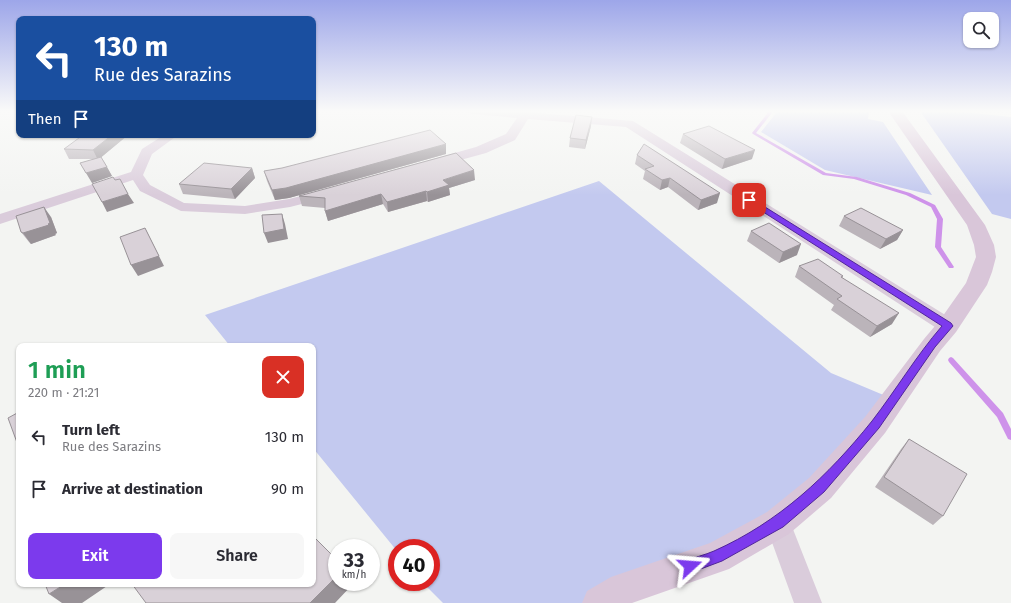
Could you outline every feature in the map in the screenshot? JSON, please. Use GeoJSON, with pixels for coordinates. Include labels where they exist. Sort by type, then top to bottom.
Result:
{"type":"FeatureCollection","features":[{"type":"Feature","properties":{"kind":"street"},"geometry":{"type":"LineString","coordinates":[[0,219],[136,176],[147,152],[166,139]]}},
{"type":"Feature","properties":{"kind":"street"},"geometry":{"type":"LineString","coordinates":[[420,167],[481,150],[508,139]]}},
{"type":"Feature","properties":{"kind":"street"},"geometry":{"type":"LineString","coordinates":[[653,139],[948,326]]}},
{"type":"Feature","properties":{"kind":"street"},"geometry":{"type":"LineString","coordinates":[[600,603],[623,589],[717,557],[778,523],[820,488],[854,452],[876,425],[976,285],[982,272],[986,257],[984,245],[976,225],[915,139]]}},
{"type":"Feature","properties":{"kind":"street"},"geometry":{"type":"LineString","coordinates":[[136,176],[145,188],[181,207],[245,210],[290,203],[336,190]]}},
{"type":"Feature","properties":{"kind":"street"},"geometry":{"type":"LineString","coordinates":[[778,523],[808,603]]}},
{"type":"Feature","properties":{"kind":"shaded area"},"geometry":{"type":"Polygon","coordinates":[[[773,139],[895,139],[932,195],[825,170],[773,139]]]}},
{"type":"Feature","properties":{"kind":"shaded area"},"geometry":{"type":"Polygon","coordinates":[[[940,139],[1011,139],[1011,219],[992,214],[940,139]]]}},
{"type":"Feature","properties":{"kind":"shaded area"},"geometry":{"type":"Polygon","coordinates":[[[599,181],[831,373],[893,399],[820,488],[599,603],[443,603],[431,591],[440,591],[440,539],[388,540],[316,452],[316,343],[228,343],[205,315],[599,181]]]}},
{"type":"Feature","properties":{"kind":"building"},"geometry":{"type":"Polygon","coordinates":[[[77,139],[107,139],[93,150],[64,149],[77,139]]]}},
{"type":"Feature","properties":{"kind":"building"},"geometry":{"type":"Polygon","coordinates":[[[394,139],[440,139],[446,144],[286,188],[272,190],[264,171],[282,168],[394,139]]]}},
{"type":"Feature","properties":{"kind":"building"},"geometry":{"type":"Polygon","coordinates":[[[692,139],[734,139],[755,150],[725,159],[692,139]]]}},
{"type":"Feature","properties":{"kind":"building"},"geometry":{"type":"Polygon","coordinates":[[[644,144],[720,193],[701,200],[670,178],[662,180],[645,169],[654,166],[637,155],[644,144]]]}},
{"type":"Feature","properties":{"kind":"building"},"geometry":{"type":"Polygon","coordinates":[[[456,153],[474,170],[443,180],[449,185],[427,192],[426,191],[387,202],[381,194],[325,211],[325,198],[299,196],[456,153]]]}},
{"type":"Feature","properties":{"kind":"building"},"geometry":{"type":"Polygon","coordinates":[[[101,157],[107,167],[86,173],[80,163],[101,157]]]}},
{"type":"Feature","properties":{"kind":"building"},"geometry":{"type":"Polygon","coordinates":[[[204,163],[252,168],[231,189],[179,184],[204,163]]]}},
{"type":"Feature","properties":{"kind":"building"},"geometry":{"type":"Polygon","coordinates":[[[113,177],[115,180],[120,179],[128,194],[102,202],[92,184],[113,177]]]}},
{"type":"Feature","properties":{"kind":"building"},"geometry":{"type":"Polygon","coordinates":[[[44,207],[50,223],[48,224],[49,225],[23,233],[21,232],[16,216],[44,207]]]}},
{"type":"Feature","properties":{"kind":"building"},"geometry":{"type":"Polygon","coordinates":[[[861,208],[903,230],[886,239],[844,216],[861,208]]]}},
{"type":"Feature","properties":{"kind":"building"},"geometry":{"type":"Polygon","coordinates":[[[282,214],[284,229],[264,233],[262,215],[282,214]]]}},
{"type":"Feature","properties":{"kind":"building"},"geometry":{"type":"Polygon","coordinates":[[[769,223],[801,244],[783,252],[751,231],[769,223]]]}},
{"type":"Feature","properties":{"kind":"building"},"geometry":{"type":"Polygon","coordinates":[[[145,228],[159,256],[131,265],[120,237],[145,228]]]}},
{"type":"Feature","properties":{"kind":"building"},"geometry":{"type":"Polygon","coordinates":[[[818,259],[843,276],[841,277],[899,313],[877,326],[837,299],[842,296],[799,266],[818,259]]]}},
{"type":"Feature","properties":{"kind":"building"},"geometry":{"type":"Polygon","coordinates":[[[16,414],[16,440],[8,418],[16,414]]]}},
{"type":"Feature","properties":{"kind":"building"},"geometry":{"type":"Polygon","coordinates":[[[909,439],[967,474],[943,516],[884,477],[909,439]]]}},
{"type":"Feature","properties":{"kind":"building"},"geometry":{"type":"Polygon","coordinates":[[[316,539],[328,551],[328,585],[310,603],[146,603],[134,587],[316,587],[316,539]]]}},
{"type":"Feature","properties":{"kind":"building"},"geometry":{"type":"Polygon","coordinates":[[[46,587],[60,587],[49,594],[46,587]]]}},
{"type":"Feature","properties":{"kind":"waterway"},"geometry":{"type":"LineString","coordinates":[[765,139],[825,174],[855,178],[908,194],[933,206],[940,219],[938,247],[951,267]]}},
{"type":"Feature","properties":{"kind":"waterway"},"geometry":{"type":"LineString","coordinates":[[951,360],[1000,415],[1011,437]]}},
{"type":"Feature","properties":{"kind":"route"},"geometry":{"type":"LineString","coordinates":[[690,566],[717,557],[778,523],[820,488],[854,452],[876,425],[932,345],[948,326],[749,200]]}}]}
